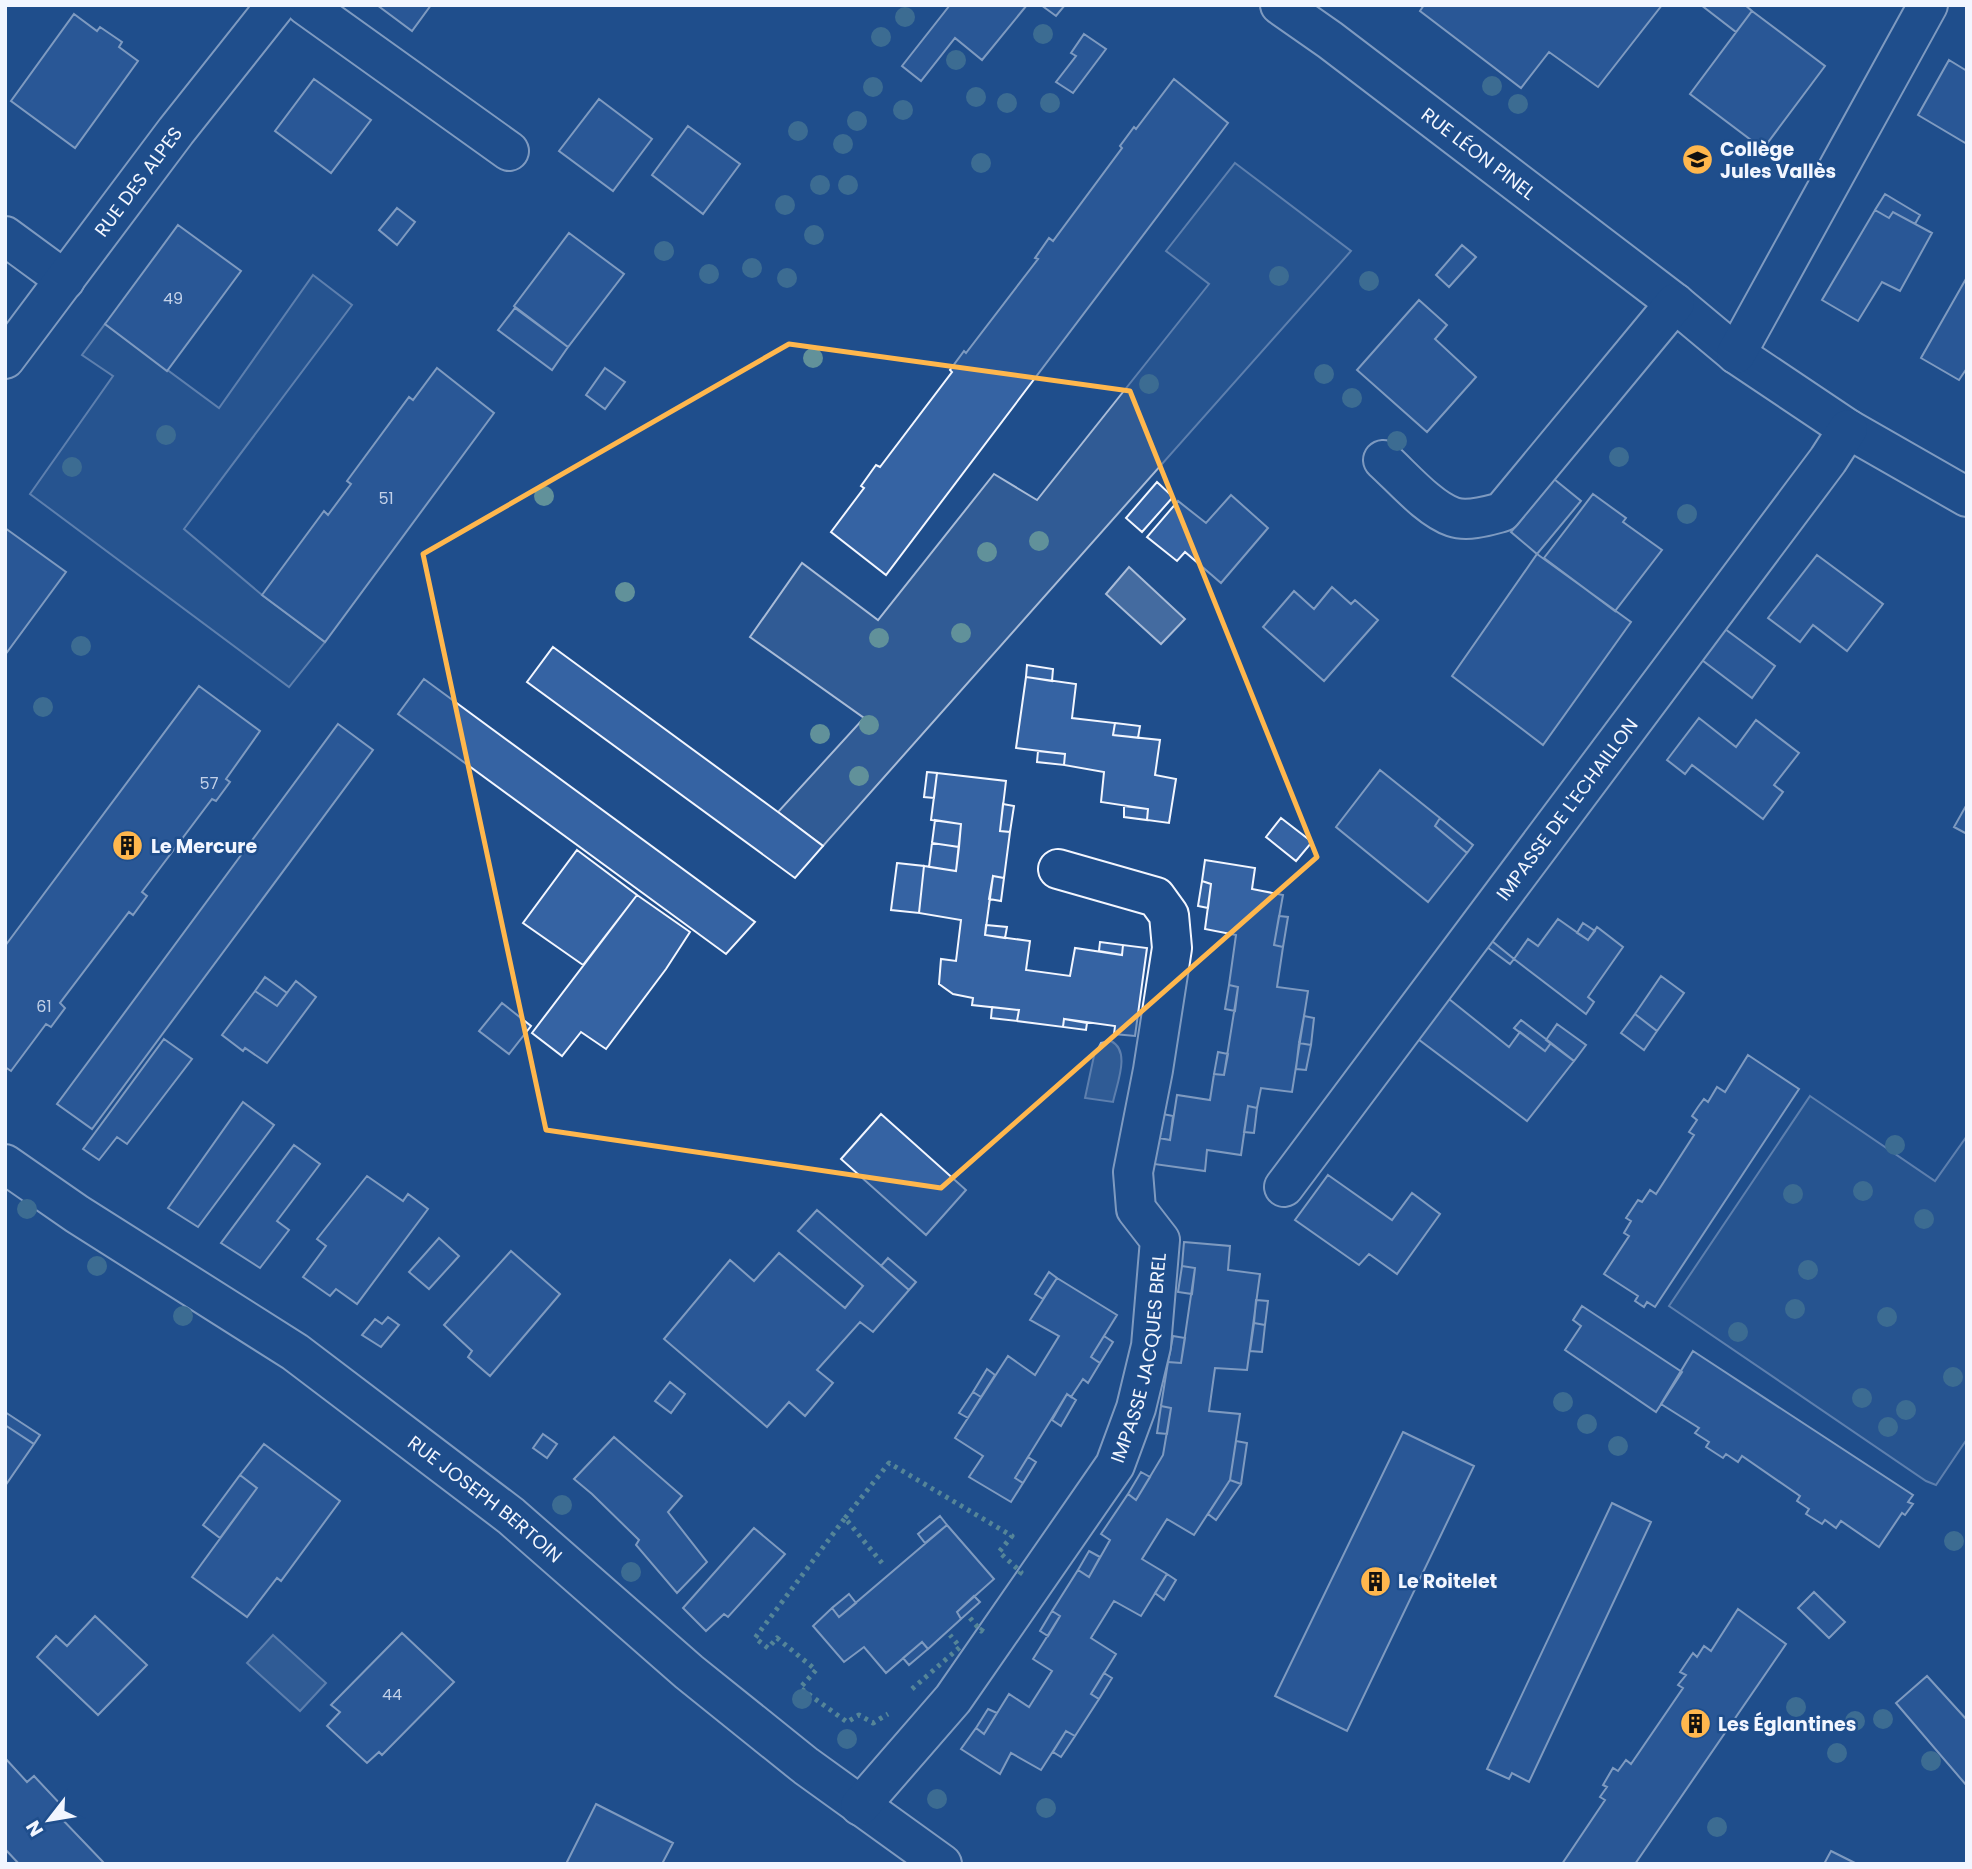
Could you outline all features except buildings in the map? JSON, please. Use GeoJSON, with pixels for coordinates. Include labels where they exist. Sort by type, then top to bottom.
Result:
{"type":"FeatureCollection","features":[{"type":"Feature","properties":{"kind":"street","name":"RUE DES ALPES"},"geometry":{"type":"LineString","coordinates":[[5,359],[176,131],[276,5]]}},
{"type":"Feature","properties":{"kind":"street"},"geometry":{"type":"LineString","coordinates":[[306,5],[509,151]]}},
{"type":"Feature","properties":{"kind":"street","name":"RUE LÉON PINEL"},"geometry":{"type":"LineString","coordinates":[[1280,5],[1330,40],[1675,303],[1736,354],[1848,429],[1967,497]]}},
{"type":"Feature","properties":{"kind":"street"},"geometry":{"type":"LineString","coordinates":[[1736,354],[1928,5]]}},
{"type":"Feature","properties":{"kind":"street"},"geometry":{"type":"LineString","coordinates":[[5,236],[65,280]]}},
{"type":"Feature","properties":{"kind":"street"},"geometry":{"type":"LineString","coordinates":[[1384,460],[1431,503],[1454,518],[1478,518],[1502,512],[1675,303]]}},
{"type":"Feature","properties":{"kind":"street","name":"IMPASSE DE L'ECHAILLON"},"geometry":{"type":"LineString","coordinates":[[1284,1187],[1811,483],[1848,429]]}},
{"type":"Feature","properties":{"kind":"street","name":"IMPASSE JACQUES BREL"},"geometry":{"type":"LineString","coordinates":[[860,1806],[953,1699],[1115,1465],[1136,1408],[1151,1346],[1160,1240],[1136,1209],[1133,1172],[1153,1070],[1172,948],[1169,915],[1156,897],[1058,869]]}},
{"type":"Feature","properties":{"kind":"street","name":"RUE JOSEPH BERTOIN"},"geometry":{"type":"LineString","coordinates":[[5,1164],[78,1214],[295,1352],[512,1516],[689,1672],[806,1766],[942,1864]]}},
{"type":"Feature","properties":{"kind":"highlighted area"},"geometry":{"type":"Polygon","coordinates":[[[789,344],[1130,391],[1317,857],[941,1188],[546,1130],[423,554],[789,344]]]}},
{"type":"Feature","properties":{"kind":"shaded area"},"geometry":{"type":"Polygon","coordinates":[[[1235,163],[1351,251],[823,846],[778,812],[864,718],[750,637],[802,563],[878,620],[994,474],[1037,500],[1209,284],[1166,251],[1235,163]]]}},
{"type":"Feature","properties":{"kind":"shaded area"},"geometry":{"type":"Polygon","coordinates":[[[313,275],[352,305],[184,529],[262,595],[325,642],[289,687],[30,494],[113,376],[82,355],[105,324],[219,408],[313,275]]]}},
{"type":"Feature","properties":{"kind":"shaded area"},"geometry":{"type":"Polygon","coordinates":[[[1129,567],[1185,619],[1161,644],[1106,594],[1129,567]]]}},
{"type":"Feature","properties":{"kind":"shaded area"},"geometry":{"type":"Polygon","coordinates":[[[1111,1041],[1117,1046],[1121,1060],[1113,1102],[1085,1098],[1095,1051],[1101,1043],[1111,1041]]]}},
{"type":"Feature","properties":{"kind":"shaded area"},"geometry":{"type":"Polygon","coordinates":[[[1810,1096],[1935,1181],[1967,1136],[1967,1439],[1936,1485],[1926,1481],[1669,1306],[1810,1096]]]}},
{"type":"Feature","properties":{"kind":"shaded area"},"geometry":{"type":"Polygon","coordinates":[[[273,1635],[326,1683],[300,1711],[247,1663],[273,1635]]]}},
{"type":"Feature","properties":{"kind":"hedge"},"geometry":{"type":"LineString","coordinates":[[845,1518],[889,1463],[1012,1536],[999,1552],[1021,1572],[1018,1576]]}},
{"type":"Feature","properties":{"kind":"hedge"},"geometry":{"type":"LineString","coordinates":[[882,1563],[845,1518],[755,1638],[768,1648],[777,1638],[816,1670],[800,1688],[847,1722],[859,1715],[873,1723],[888,1714]]}},
{"type":"Feature","properties":{"kind":"hedge"},"geometry":{"type":"LineString","coordinates":[[970,1618],[981,1631],[983,1628]]}},
{"type":"Feature","properties":{"kind":"hedge"},"geometry":{"type":"LineString","coordinates":[[912,1689],[960,1647],[950,1635]]}},
{"type":"Feature","properties":{"kind":"place","name":"Collège Jules Vallès"},"geometry":{"type":"Point","coordinates":[1697,160]}},
{"type":"Feature","properties":{"kind":"place","name":"Le Mercure"},"geometry":{"type":"Point","coordinates":[128,846]}},
{"type":"Feature","properties":{"kind":"place","name":"Le Roitelet"},"geometry":{"type":"Point","coordinates":[1375,1581]}},
{"type":"Feature","properties":{"kind":"place","name":"Les Églantines"},"geometry":{"type":"Point","coordinates":[1695,1724]}}]}
